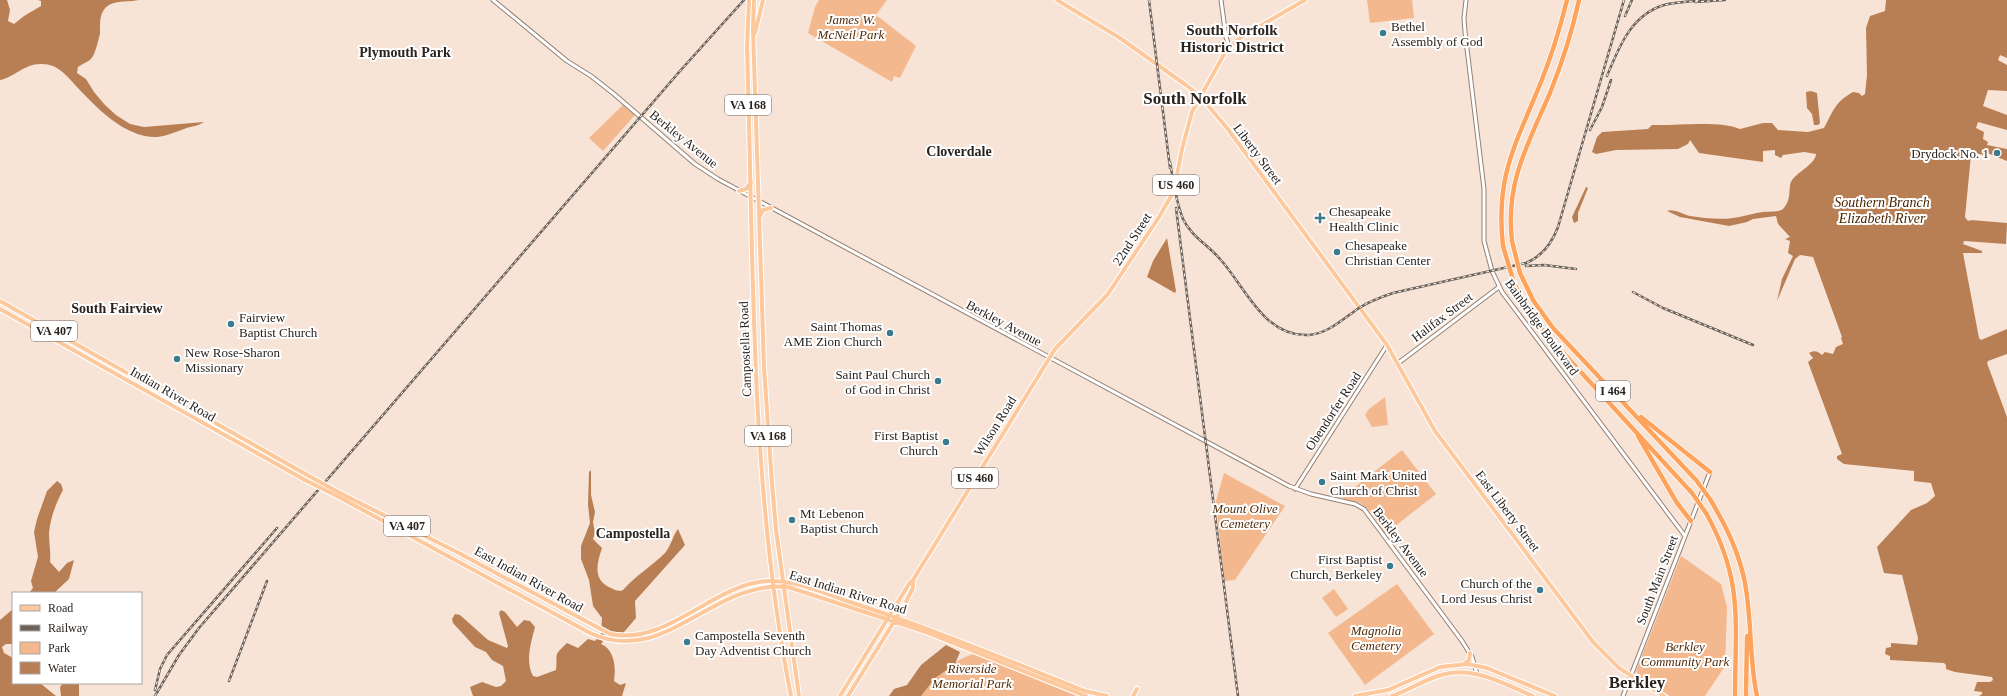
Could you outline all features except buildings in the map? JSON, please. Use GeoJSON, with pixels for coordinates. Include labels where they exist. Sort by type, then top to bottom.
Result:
{"type":"FeatureCollection","features":[{"type":"Feature","properties":{"kind":"highway","name":"I 464"},"geometry":{"type":"LineString","coordinates":[[1567,0],[1546,68],[1507,165],[1500,206],[1503,246],[1514,283],[1528,310],[1545,333],[1692,493],[1706,513],[1722,544],[1732,578],[1737,612],[1734,696]]}},
{"type":"Feature","properties":{"kind":"highway","name":"I 464"},"geometry":{"type":"LineString","coordinates":[[1579,0],[1558,70],[1521,159],[1514,180],[1510,211],[1512,241],[1520,273],[1533,300],[1553,328],[1696,480],[1710,499],[1725,524],[1735,548],[1745,584],[1748,609],[1750,661],[1746,696]]}},
{"type":"Feature","properties":{"kind":"highway"},"geometry":{"type":"LineString","coordinates":[[1612,390],[1649,424],[1710,472]]}},
{"type":"Feature","properties":{"kind":"highway"},"geometry":{"type":"LineString","coordinates":[[1624,418],[1644,445],[1677,503],[1691,521]]}},
{"type":"Feature","properties":{"kind":"highway"},"geometry":{"type":"LineString","coordinates":[[1750,661],[1757,696]]}},
{"type":"Feature","properties":{"kind":"main road","name":"Campostella Road"},"geometry":{"type":"LineString","coordinates":[[749,0],[746,48],[756,374],[766,528],[791,696]]}},
{"type":"Feature","properties":{"kind":"main road","name":"VA 168"},"geometry":{"type":"LineString","coordinates":[[753,41],[754,0]]}},
{"type":"Feature","properties":{"kind":"main road"},"geometry":{"type":"LineString","coordinates":[[753,41],[763,0]]}},
{"type":"Feature","properties":{"kind":"main road","name":"Liberty Street"},"geometry":{"type":"LineString","coordinates":[[1057,0],[1120,38],[1200,96],[1231,134],[1388,345]]}},
{"type":"Feature","properties":{"kind":"main road","name":"US 460"},"geometry":{"type":"LineString","coordinates":[[1200,96],[1229,46],[1241,37],[1305,0]]}},
{"type":"Feature","properties":{"kind":"main road","name":"Campostella Road"},"geometry":{"type":"LineString","coordinates":[[753,41],[765,393],[773,505],[799,696]]}},
{"type":"Feature","properties":{"kind":"main road","name":"22nd Street"},"geometry":{"type":"LineString","coordinates":[[1076,328],[1108,294],[1159,217],[1174,191],[1188,122],[1200,96]]}},
{"type":"Feature","properties":{"kind":"main road"},"geometry":{"type":"LineString","coordinates":[[739,191],[746,189],[751,182]]}},
{"type":"Feature","properties":{"kind":"main road"},"geometry":{"type":"LineString","coordinates":[[759,218],[763,210],[771,208]]}},
{"type":"Feature","properties":{"kind":"main road","name":"Indian River Road"},"geometry":{"type":"LineString","coordinates":[[0,300],[309,476]]}},
{"type":"Feature","properties":{"kind":"main road","name":"Indian River Road"},"geometry":{"type":"LineString","coordinates":[[0,309],[305,480],[338,494]]}},
{"type":"Feature","properties":{"kind":"main road","name":"Wilson Road"},"geometry":{"type":"LineString","coordinates":[[840,696],[1049,358],[1062,340],[1076,328]]}},
{"type":"Feature","properties":{"kind":"main road","name":"East Liberty Street"},"geometry":{"type":"LineString","coordinates":[[1388,345],[1397,364],[1435,431],[1584,630],[1613,663],[1664,696]]}},
{"type":"Feature","properties":{"kind":"main road","name":"East Indian River Road"},"geometry":{"type":"LineString","coordinates":[[309,476],[338,494],[590,633],[607,640],[620,642],[640,640],[660,634],[737,594],[752,589],[784,584]]}},
{"type":"Feature","properties":{"kind":"main road","name":"East Indian River Road"},"geometry":{"type":"LineString","coordinates":[[338,494],[474,560],[610,634],[627,636],[640,634],[660,627],[740,587],[758,582],[773,581],[784,584],[805,586],[1085,691],[1107,696]]}},
{"type":"Feature","properties":{"kind":"main road","name":"Wilson Road"},"geometry":{"type":"LineString","coordinates":[[848,696],[913,588],[913,580]]}},
{"type":"Feature","properties":{"kind":"main road","name":"East Indian River Road"},"geometry":{"type":"LineString","coordinates":[[895,619],[1086,696]]}},
{"type":"Feature","properties":{"kind":"main road"},"geometry":{"type":"LineString","coordinates":[[1464,664],[1468,660],[1470,653]]}},
{"type":"Feature","properties":{"kind":"main road"},"geometry":{"type":"LineString","coordinates":[[1355,696],[1388,690],[1440,667],[1464,664],[1487,668],[1555,696]]}},
{"type":"Feature","properties":{"kind":"main road"},"geometry":{"type":"LineString","coordinates":[[1392,696],[1447,674],[1465,672],[1476,674],[1533,696]]}},
{"type":"Feature","properties":{"kind":"main road"},"geometry":{"type":"LineString","coordinates":[[1133,696],[1137,690]]}},
{"type":"Feature","properties":{"kind":"street","name":"Berkley Avenue"},"geometry":{"type":"LineString","coordinates":[[493,0],[567,61],[591,76],[614,94],[695,164],[739,191],[1230,456],[1295,489],[1354,504],[1364,509],[1470,653],[1476,674]]}},
{"type":"Feature","properties":{"kind":"street"},"geometry":{"type":"LineString","coordinates":[[1222,0],[1226,36],[1229,46]]}},
{"type":"Feature","properties":{"kind":"street","name":"Bainbridge Boulevard"},"geometry":{"type":"LineString","coordinates":[[1466,0],[1464,18],[1465,32],[1484,189],[1484,235],[1488,258],[1499,287],[1685,536]]}},
{"type":"Feature","properties":{"kind":"street","name":"Halifax Street"},"geometry":{"type":"LineString","coordinates":[[1397,364],[1499,287]]}},
{"type":"Feature","properties":{"kind":"street","name":"Obendorfer Road"},"geometry":{"type":"LineString","coordinates":[[1295,489],[1388,345]]}},
{"type":"Feature","properties":{"kind":"street","name":"South Main Street"},"geometry":{"type":"LineString","coordinates":[[1622,696],[1710,472]]}},
{"type":"Feature","properties":{"kind":"green space","name":"James W. McNeil Park"},"geometry":{"type":"Polygon","coordinates":[[[819,0],[887,0],[876,15],[916,46],[900,78],[894,76],[892,82],[808,33],[815,7],[819,0]]]}},
{"type":"Feature","properties":{"kind":"green space"},"geometry":{"type":"Polygon","coordinates":[[[1367,0],[1412,0],[1414,18],[1370,23],[1367,0]]]}},
{"type":"Feature","properties":{"kind":"green space"},"geometry":{"type":"Polygon","coordinates":[[[623,105],[635,115],[603,151],[589,138],[623,105]]]}},
{"type":"Feature","properties":{"kind":"green space"},"geometry":{"type":"Polygon","coordinates":[[[1385,397],[1388,425],[1372,427],[1365,415],[1369,409],[1385,397]]]}},
{"type":"Feature","properties":{"kind":"green space"},"geometry":{"type":"Polygon","coordinates":[[[1402,450],[1436,494],[1385,534],[1371,513],[1364,506],[1358,502],[1346,500],[1342,497],[1402,450]]]}},
{"type":"Feature","properties":{"kind":"green space","name":"Mount Olive Cemetery"},"geometry":{"type":"Polygon","coordinates":[[[1224,473],[1285,506],[1235,580],[1224,581],[1216,501],[1224,473]]]}},
{"type":"Feature","properties":{"kind":"green space","name":"Berkley Community Park"},"geometry":{"type":"Polygon","coordinates":[[[1681,556],[1721,584],[1727,607],[1725,666],[1705,696],[1670,696],[1640,678],[1636,671],[1681,556]]]}},
{"type":"Feature","properties":{"kind":"green space","name":"Magnolia Cemetery"},"geometry":{"type":"Polygon","coordinates":[[[1397,584],[1434,634],[1365,685],[1328,633],[1397,584]]]}},
{"type":"Feature","properties":{"kind":"green space"},"geometry":{"type":"Polygon","coordinates":[[[1334,589],[1348,609],[1336,617],[1322,598],[1334,589]]]}},
{"type":"Feature","properties":{"kind":"green space","name":"Riverside Memorial Park"},"geometry":{"type":"Polygon","coordinates":[[[973,654],[1077,696],[916,696],[927,683],[942,671],[957,661],[973,654]]]}},
{"type":"Feature","properties":{"kind":"water"},"geometry":{"type":"Polygon","coordinates":[[[0,0],[7,0],[10,10],[8,21],[14,24],[41,6],[41,1],[38,0],[139,0],[112,3],[103,10],[100,21],[100,34],[94,55],[90,60],[78,67],[77,73],[86,79],[94,92],[105,105],[116,115],[130,124],[144,127],[204,122],[164,136],[145,136],[134,133],[112,120],[93,104],[66,75],[53,66],[36,64],[0,80],[0,0]]]}},
{"type":"Feature","properties":{"kind":"water","name":"Southern Branch Elizabeth River"},"geometry":{"type":"Polygon","coordinates":[[[1886,0],[2007,0],[2007,58],[2000,55],[1998,60],[2007,65],[2007,91],[1988,90],[1983,106],[2007,115],[2007,130],[1978,122],[1976,128],[1984,132],[1983,139],[1988,142],[1987,145],[2007,149],[2007,161],[1985,152],[1984,155],[1975,153],[1971,155],[1965,217],[1970,221],[2007,223],[2006,244],[1964,241],[1963,244],[1982,251],[1982,253],[1963,253],[1979,338],[1981,340],[2007,329],[2007,354],[1988,361],[1987,363],[2007,417],[2007,696],[1979,696],[1982,692],[1974,691],[1977,682],[1990,682],[1993,680],[1992,677],[1955,672],[1946,669],[1946,665],[1944,663],[1890,660],[1890,656],[1885,654],[1886,648],[1891,647],[1891,643],[1917,645],[1918,638],[1902,575],[1884,573],[1877,547],[1911,510],[1927,503],[1935,496],[1931,483],[1914,481],[1914,471],[1844,464],[1837,459],[1837,456],[1842,454],[1808,362],[1813,358],[1809,353],[1814,351],[1822,355],[1825,352],[1833,354],[1836,347],[1843,344],[1842,337],[1813,257],[1800,255],[1795,259],[1777,301],[1782,279],[1793,256],[1788,253],[1790,241],[1785,239],[1790,237],[1778,224],[1776,216],[1753,219],[1729,226],[1680,217],[1667,211],[1672,210],[1695,217],[1723,219],[1781,210],[1788,201],[1792,180],[1813,161],[1816,154],[1804,152],[1783,155],[1781,158],[1775,155],[1775,150],[1763,151],[1763,162],[1699,153],[1690,140],[1688,144],[1678,149],[1616,150],[1596,154],[1592,152],[1597,137],[1602,132],[1648,129],[1652,125],[1710,124],[1731,126],[1740,129],[1763,123],[1772,123],[1778,130],[1808,132],[1824,128],[1838,103],[1853,92],[1859,93],[1862,96],[1865,94],[1867,75],[1866,28],[1870,16],[1885,11],[1886,0]]]}},
{"type":"Feature","properties":{"kind":"water"},"geometry":{"type":"Polygon","coordinates":[[[1811,91],[1817,93],[1820,123],[1818,125],[1814,125],[1812,114],[1807,108],[1806,92],[1811,91]]]}},
{"type":"Feature","properties":{"kind":"water"},"geometry":{"type":"Polygon","coordinates":[[[1586,187],[1588,188],[1578,213],[1578,221],[1574,223],[1572,217],[1586,187]]]}},
{"type":"Feature","properties":{"kind":"water"},"geometry":{"type":"Polygon","coordinates":[[[1167,238],[1176,291],[1175,293],[1147,277],[1153,261],[1167,238]]]}},
{"type":"Feature","properties":{"kind":"water"},"geometry":{"type":"Polygon","coordinates":[[[591,470],[591,495],[595,512],[593,522],[595,533],[593,539],[602,548],[598,565],[598,576],[605,585],[612,589],[620,591],[623,590],[665,553],[678,529],[685,545],[635,601],[636,618],[618,639],[606,637],[601,644],[609,650],[614,660],[614,681],[620,685],[626,683],[622,696],[473,696],[470,687],[482,682],[496,687],[501,686],[506,681],[503,666],[492,660],[486,652],[475,647],[453,623],[452,619],[455,614],[460,615],[488,640],[507,648],[508,646],[499,613],[501,610],[505,612],[517,627],[524,620],[530,621],[535,627],[529,664],[533,676],[537,677],[556,670],[557,653],[567,643],[578,648],[588,639],[595,641],[601,634],[602,618],[593,606],[589,580],[581,559],[581,546],[590,523],[588,505],[589,472],[591,470]]]}},
{"type":"Feature","properties":{"kind":"water"},"geometry":{"type":"Polygon","coordinates":[[[57,481],[61,484],[63,490],[54,511],[49,533],[50,562],[59,572],[67,563],[74,560],[69,579],[55,592],[30,592],[33,588],[31,581],[38,557],[34,532],[47,491],[57,481]]]}},
{"type":"Feature","properties":{"kind":"water"},"geometry":{"type":"Polygon","coordinates":[[[12,610],[12,644],[6,644],[2,647],[4,653],[12,657],[12,684],[41,684],[56,696],[0,696],[0,620],[12,610]]]}},
{"type":"Feature","properties":{"kind":"water"},"geometry":{"type":"Polygon","coordinates":[[[946,645],[960,652],[955,664],[935,678],[921,696],[889,696],[894,689],[907,685],[921,665],[946,645]]]}},
{"type":"Feature","properties":{"kind":"water"},"geometry":{"type":"Polygon","coordinates":[[[62,684],[79,684],[79,696],[61,696],[60,687],[62,684]]]}},
{"type":"Feature","properties":{"kind":"railway"},"geometry":{"type":"LineString","coordinates":[[155,696],[179,655],[199,628],[680,71],[744,0]]}},
{"type":"Feature","properties":{"kind":"railway"},"geometry":{"type":"LineString","coordinates":[[1149,0],[1170,168]]}},
{"type":"Feature","properties":{"kind":"railway"},"geometry":{"type":"LineString","coordinates":[[1170,162],[1178,206],[1186,225],[1220,259],[1257,308],[1280,328],[1293,334],[1316,334],[1336,325],[1359,308],[1376,299],[1393,293],[1526,263],[1542,253],[1553,238],[1558,227],[1624,0]]}},
{"type":"Feature","properties":{"kind":"railway"},"geometry":{"type":"LineString","coordinates":[[1625,16],[1632,0]]}},
{"type":"Feature","properties":{"kind":"railway"},"geometry":{"type":"LineString","coordinates":[[1607,76],[1622,43],[1628,33],[1643,16],[1664,5],[1701,0]]}},
{"type":"Feature","properties":{"kind":"railway"},"geometry":{"type":"LineString","coordinates":[[1695,2],[1725,0]]}},
{"type":"Feature","properties":{"kind":"railway"},"geometry":{"type":"LineString","coordinates":[[1590,130],[1602,107],[1611,80]]}},
{"type":"Feature","properties":{"kind":"railway"},"geometry":{"type":"LineString","coordinates":[[1176,208],[1238,696]]}},
{"type":"Feature","properties":{"kind":"railway"},"geometry":{"type":"LineString","coordinates":[[1526,266],[1544,265],[1576,269]]}},
{"type":"Feature","properties":{"kind":"railway"},"geometry":{"type":"LineString","coordinates":[[1633,292],[1663,308],[1753,345]]}},
{"type":"Feature","properties":{"kind":"railway"},"geometry":{"type":"LineString","coordinates":[[155,690],[160,669],[167,655],[277,528]]}},
{"type":"Feature","properties":{"kind":"railway"},"geometry":{"type":"LineString","coordinates":[[229,681],[267,581]]}},
{"type":"Feature","properties":{"kind":"place","name":"Bethel Assembly of God"},"geometry":{"type":"Point","coordinates":[1383,33]}},
{"type":"Feature","properties":{"kind":"place","name":"Drydock No. 1"},"geometry":{"type":"Point","coordinates":[1997,153]}},
{"type":"Feature","properties":{"kind":"place","name":"Chesapeake Health Clinic"},"geometry":{"type":"Point","coordinates":[1320,218]}},
{"type":"Feature","properties":{"kind":"place","name":"Chesapeake Christian Center"},"geometry":{"type":"Point","coordinates":[1337,252]}},
{"type":"Feature","properties":{"kind":"place","name":"Fairview Baptist Church"},"geometry":{"type":"Point","coordinates":[231,324]}},
{"type":"Feature","properties":{"kind":"place","name":"Saint Thomas AME Zion Church"},"geometry":{"type":"Point","coordinates":[890,333]}},
{"type":"Feature","properties":{"kind":"place","name":"New Rose-Sharon Missionary"},"geometry":{"type":"Point","coordinates":[177,359]}},
{"type":"Feature","properties":{"kind":"place","name":"Saint Paul Church of God in Christ"},"geometry":{"type":"Point","coordinates":[938,381]}},
{"type":"Feature","properties":{"kind":"place","name":"First Baptist Church"},"geometry":{"type":"Point","coordinates":[946,442]}},
{"type":"Feature","properties":{"kind":"place","name":"Saint Mark United Church of Christ"},"geometry":{"type":"Point","coordinates":[1322,482]}},
{"type":"Feature","properties":{"kind":"place","name":"Mt Lebenon Baptist Church"},"geometry":{"type":"Point","coordinates":[792,520]}},
{"type":"Feature","properties":{"kind":"place","name":"First Baptist Church, Berkeley"},"geometry":{"type":"Point","coordinates":[1390,566]}},
{"type":"Feature","properties":{"kind":"place","name":"Church of the Lord Jesus Christ"},"geometry":{"type":"Point","coordinates":[1540,590]}},
{"type":"Feature","properties":{"kind":"place","name":"Campostella Seventh Day Adventist Church"},"geometry":{"type":"Point","coordinates":[687,642]}},
{"type":"Feature","properties":{"kind":"district","name":"South Norfolk Historic District"},"geometry":{"type":"Point","coordinates":[1232,38]}},
{"type":"Feature","properties":{"kind":"district","name":"Plymouth Park"},"geometry":{"type":"Point","coordinates":[405,52]}},
{"type":"Feature","properties":{"kind":"district","name":"South Norfolk"},"geometry":{"type":"Point","coordinates":[1195,98]}},
{"type":"Feature","properties":{"kind":"district","name":"Cloverdale"},"geometry":{"type":"Point","coordinates":[959,151]}},
{"type":"Feature","properties":{"kind":"district","name":"South Fairview"},"geometry":{"type":"Point","coordinates":[117,308]}},
{"type":"Feature","properties":{"kind":"district","name":"Campostella"},"geometry":{"type":"Point","coordinates":[633,533]}},
{"type":"Feature","properties":{"kind":"district","name":"Berkley"},"geometry":{"type":"Point","coordinates":[1637,682]}}]}
